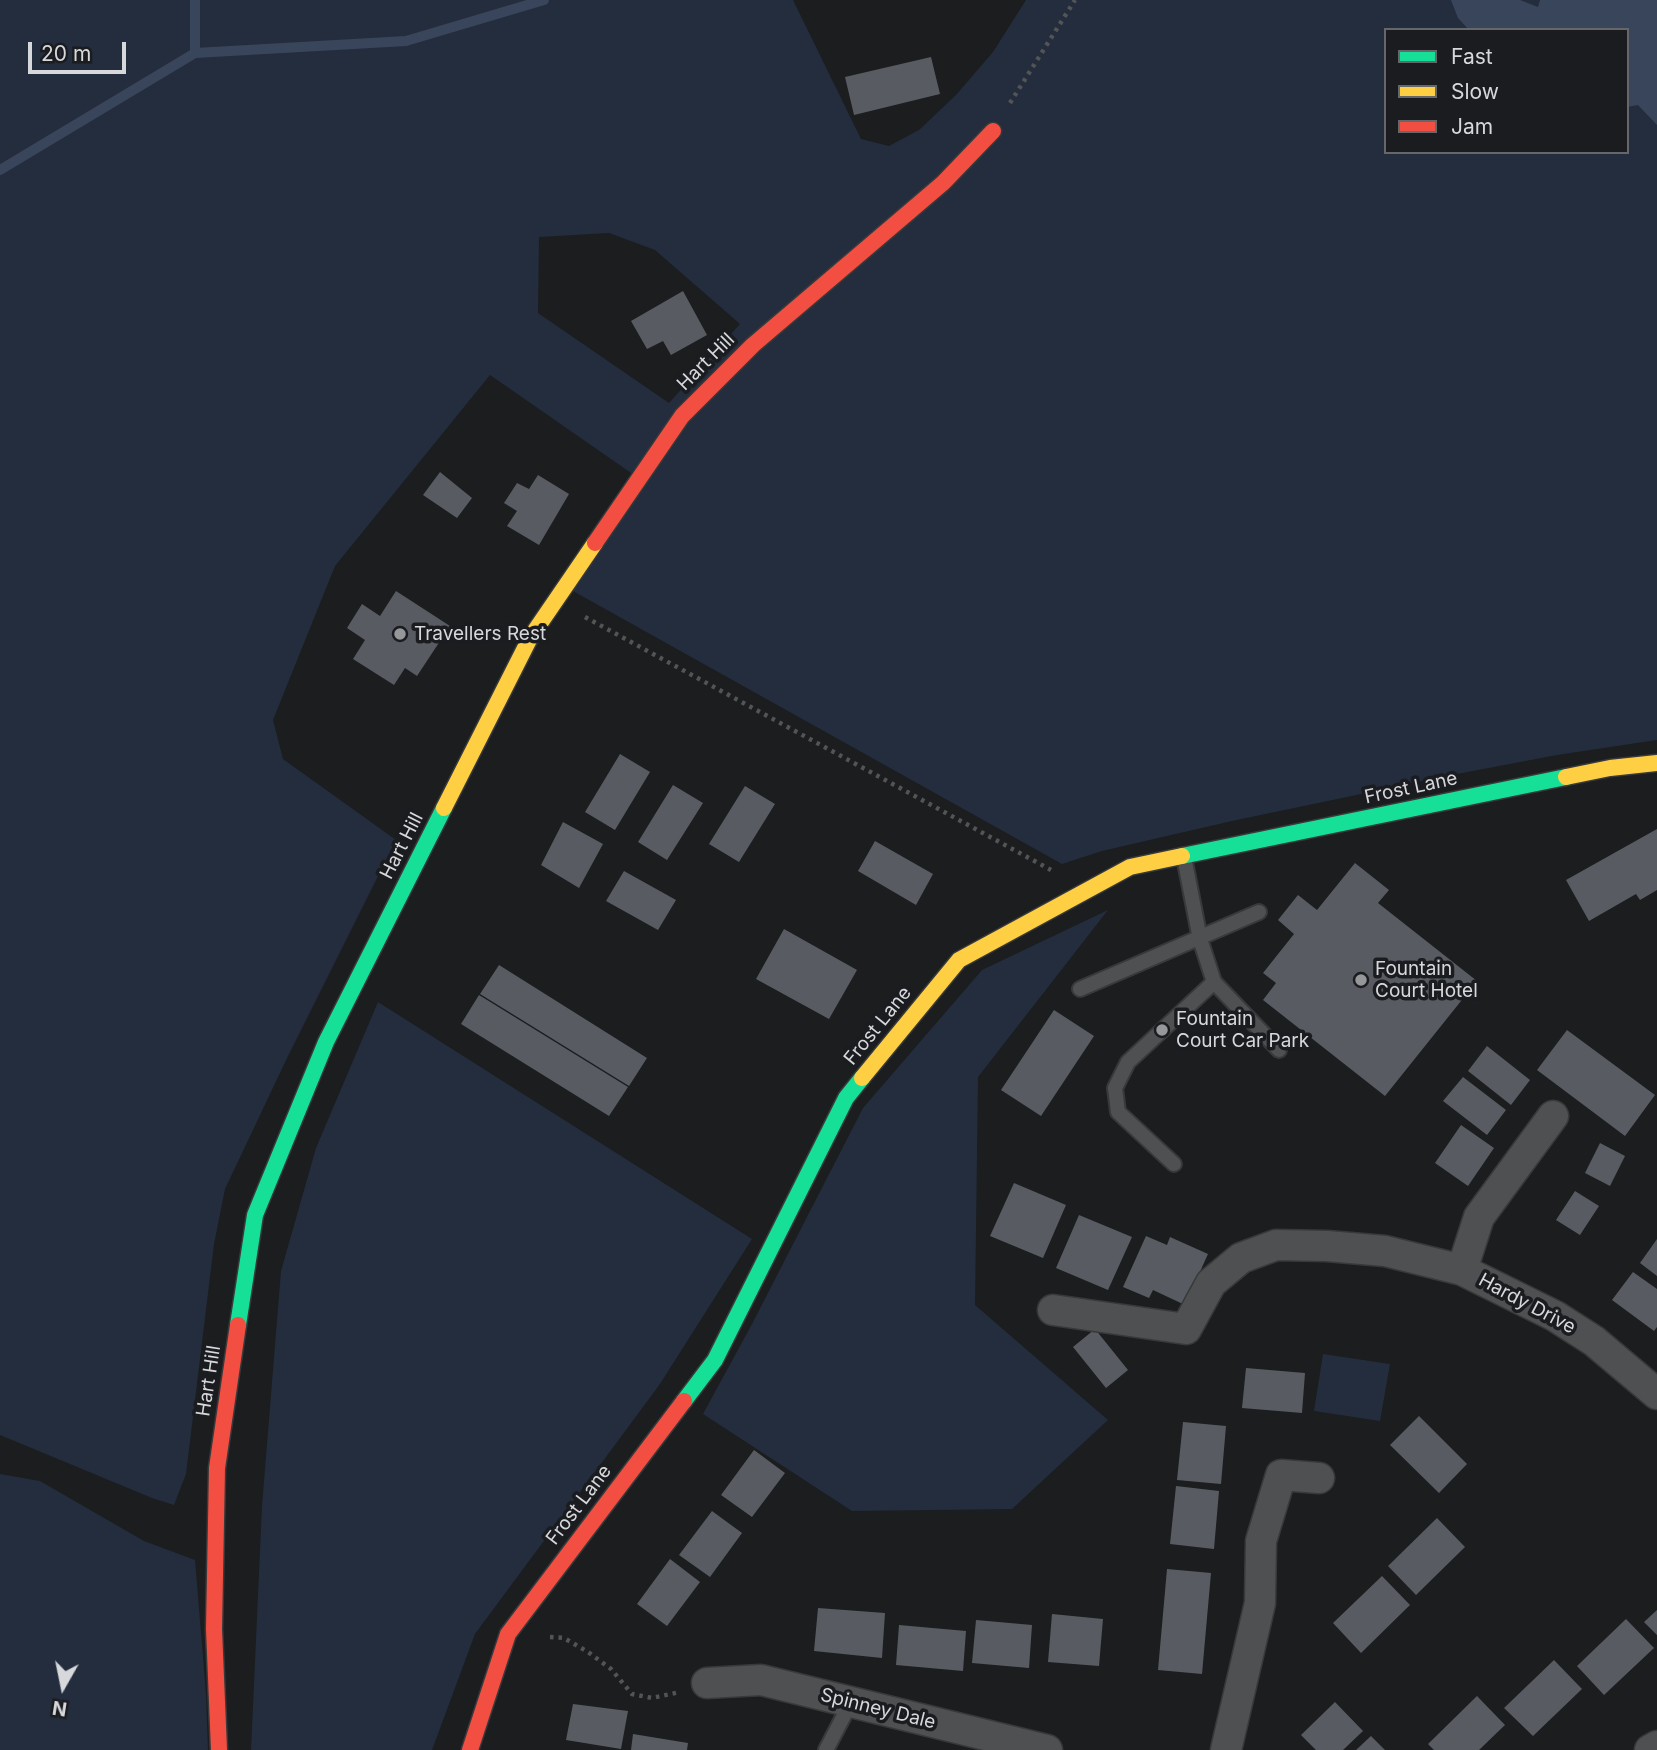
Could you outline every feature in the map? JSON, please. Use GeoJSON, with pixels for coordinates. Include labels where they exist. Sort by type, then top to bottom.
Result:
{"type":"FeatureCollection","features":[{"type":"Feature","properties":{"kind":"street","name":"Hart Hill"},"geometry":{"type":"LineString","coordinates":[[219,1750],[214,1629],[217,1468],[255,1215],[326,1042],[530,638],[682,416],[753,345],[943,183],[993,131]]}},
{"type":"Feature","properties":{"kind":"street","name":"Frost Lane"},"geometry":{"type":"LineString","coordinates":[[470,1750],[508,1634],[715,1360],[846,1098],[959,960],[1130,867],[1610,768],[1657,763]]}},
{"type":"Feature","properties":{"kind":"street"},"geometry":{"type":"LineString","coordinates":[[1462,1270],[1479,1217],[1553,1116]]}},
{"type":"Feature","properties":{"kind":"street","name":"Hardy Drive"},"geometry":{"type":"LineString","coordinates":[[1054,1310],[1186,1329],[1210,1283],[1241,1258],[1276,1245],[1385,1251],[1462,1270],[1555,1316],[1594,1341],[1657,1394]]}},
{"type":"Feature","properties":{"kind":"street"},"geometry":{"type":"LineString","coordinates":[[1226,1750],[1260,1603],[1261,1541],[1281,1475],[1319,1478]]}},
{"type":"Feature","properties":{"kind":"street","name":"Spinney Dale"},"geometry":{"type":"LineString","coordinates":[[707,1683],[761,1680],[850,1704],[1047,1750]]}},
{"type":"Feature","properties":{"kind":"lane"},"geometry":{"type":"LineString","coordinates":[[1184,856],[1200,939],[1214,982],[1279,1050]]}},
{"type":"Feature","properties":{"kind":"lane"},"geometry":{"type":"LineString","coordinates":[[1080,989],[1259,912]]}},
{"type":"Feature","properties":{"kind":"lane"},"geometry":{"type":"LineString","coordinates":[[1174,1164],[1118,1112],[1115,1088],[1128,1062],[1214,982]]}},
{"type":"Feature","properties":{"kind":"lane"},"geometry":{"type":"LineString","coordinates":[[826,1750],[850,1704]]}},
{"type":"Feature","properties":{"kind":"path"},"geometry":{"type":"LineString","coordinates":[[993,131],[1075,0]]}},
{"type":"Feature","properties":{"kind":"path"},"geometry":{"type":"LineString","coordinates":[[556,602],[1088,890]]}},
{"type":"Feature","properties":{"kind":"path"},"geometry":{"type":"LineString","coordinates":[[508,1634],[564,1638],[611,1669],[632,1694],[652,1698],[696,1689],[707,1683]]}},
{"type":"Feature","properties":{"kind":"shaded area"},"geometry":{"type":"Polygon","coordinates":[[[0,0],[793,0],[861,139],[889,146],[919,130],[956,95],[993,52],[1026,0],[1657,0],[1657,740],[1452,775],[1232,821],[1102,851],[1062,864],[564,586],[634,475],[490,375],[335,566],[273,720],[283,759],[396,840],[225,1189],[214,1244],[186,1474],[174,1505],[0,1435],[0,0]],[[609,233],[539,237],[538,313],[669,403],[740,324],[655,250],[609,233]]]}},
{"type":"Feature","properties":{"kind":"shaded area"},"geometry":{"type":"Polygon","coordinates":[[[1451,0],[1520,0],[1538,7],[1540,0],[1657,0],[1657,125],[1638,105],[1629,107],[1629,28],[1467,28],[1458,18],[1451,0]]]}},
{"type":"Feature","properties":{"kind":"shaded area"},"geometry":{"type":"Polygon","coordinates":[[[1108,910],[978,1077],[975,1305],[1108,1420],[1012,1509],[852,1511],[703,1414],[863,1108],[982,970],[1108,910]]]}},
{"type":"Feature","properties":{"kind":"shaded area"},"geometry":{"type":"Polygon","coordinates":[[[378,1002],[752,1239],[660,1384],[475,1634],[432,1750],[251,1750],[262,1506],[281,1271],[316,1148],[378,1002]]]}},
{"type":"Feature","properties":{"kind":"shaded area"},"geometry":{"type":"Polygon","coordinates":[[[1323,1354],[1390,1364],[1380,1421],[1314,1411],[1323,1354]]]}},
{"type":"Feature","properties":{"kind":"shaded area"},"geometry":{"type":"Polygon","coordinates":[[[0,1474],[40,1481],[144,1541],[195,1560],[208,1750],[0,1750],[0,1474]]]}},
{"type":"Feature","properties":{"kind":"building"},"geometry":{"type":"Polygon","coordinates":[[[931,57],[940,94],[854,115],[845,77],[931,57]]]}},
{"type":"Feature","properties":{"kind":"building"},"geometry":{"type":"Polygon","coordinates":[[[683,291],[707,335],[671,355],[663,341],[647,349],[631,321],[683,291]]]}},
{"type":"Feature","properties":{"kind":"building"},"geometry":{"type":"Polygon","coordinates":[[[440,472],[472,498],[457,518],[423,495],[440,472]]]}},
{"type":"Feature","properties":{"kind":"building"},"geometry":{"type":"Polygon","coordinates":[[[538,475],[569,494],[539,545],[507,526],[517,511],[504,503],[517,483],[529,489],[538,475]]]}},
{"type":"Feature","properties":{"kind":"building","name":"Travellers Rest"},"geometry":{"type":"Polygon","coordinates":[[[396,591],[450,626],[417,676],[405,668],[394,685],[353,659],[365,640],[347,628],[362,604],[380,616],[396,591]]]}},
{"type":"Feature","properties":{"kind":"building"},"geometry":{"type":"Polygon","coordinates":[[[620,754],[650,772],[615,830],[585,812],[620,754]]]}},
{"type":"Feature","properties":{"kind":"building"},"geometry":{"type":"Polygon","coordinates":[[[673,785],[703,803],[667,860],[638,842],[673,785]]]}},
{"type":"Feature","properties":{"kind":"building"},"geometry":{"type":"Polygon","coordinates":[[[745,786],[775,804],[739,862],[709,844],[745,786]]]}},
{"type":"Feature","properties":{"kind":"building"},"geometry":{"type":"Polygon","coordinates":[[[563,822],[603,844],[579,888],[541,865],[563,822]]]}},
{"type":"Feature","properties":{"kind":"building"},"geometry":{"type":"Polygon","coordinates":[[[1657,829],[1657,890],[1640,900],[1636,894],[1589,921],[1566,880],[1657,829]]]}},
{"type":"Feature","properties":{"kind":"building"},"geometry":{"type":"Polygon","coordinates":[[[875,841],[933,874],[916,905],[858,871],[875,841]]]}},
{"type":"Feature","properties":{"kind":"building","name":"Fountain Court Hotel"},"geometry":{"type":"Polygon","coordinates":[[[1355,863],[1389,890],[1378,903],[1477,981],[1385,1096],[1263,1000],[1276,983],[1263,973],[1294,934],[1278,920],[1298,895],[1317,910],[1355,863]]]}},
{"type":"Feature","properties":{"kind":"building"},"geometry":{"type":"Polygon","coordinates":[[[624,871],[676,900],[658,930],[606,901],[624,871]]]}},
{"type":"Feature","properties":{"kind":"building"},"geometry":{"type":"Polygon","coordinates":[[[784,929],[857,970],[829,1019],[756,979],[784,929]]]}},
{"type":"Feature","properties":{"kind":"building"},"geometry":{"type":"Polygon","coordinates":[[[499,965],[647,1058],[629,1086],[480,994],[499,965]]]}},
{"type":"Feature","properties":{"kind":"building"},"geometry":{"type":"Polygon","coordinates":[[[479,995],[628,1087],[609,1116],[461,1024],[479,995]]]}},
{"type":"Feature","properties":{"kind":"building"},"geometry":{"type":"Polygon","coordinates":[[[1054,1010],[1094,1036],[1041,1116],[1001,1090],[1054,1010]]]}},
{"type":"Feature","properties":{"kind":"building"},"geometry":{"type":"Polygon","coordinates":[[[1567,1030],[1655,1095],[1625,1136],[1537,1070],[1567,1030]]]}},
{"type":"Feature","properties":{"kind":"building"},"geometry":{"type":"Polygon","coordinates":[[[1487,1046],[1530,1080],[1511,1105],[1468,1071],[1487,1046]]]}},
{"type":"Feature","properties":{"kind":"building"},"geometry":{"type":"Polygon","coordinates":[[[1463,1077],[1506,1110],[1487,1135],[1443,1101],[1463,1077]]]}},
{"type":"Feature","properties":{"kind":"building"},"geometry":{"type":"Polygon","coordinates":[[[1461,1125],[1494,1148],[1468,1186],[1435,1163],[1461,1125]]]}},
{"type":"Feature","properties":{"kind":"building"},"geometry":{"type":"Polygon","coordinates":[[[1600,1143],[1625,1156],[1610,1186],[1585,1173],[1600,1143]]]}},
{"type":"Feature","properties":{"kind":"building"},"geometry":{"type":"Polygon","coordinates":[[[1014,1183],[1066,1205],[1043,1258],[990,1236],[1014,1183]]]}},
{"type":"Feature","properties":{"kind":"building"},"geometry":{"type":"Polygon","coordinates":[[[1575,1191],[1599,1206],[1580,1235],[1556,1220],[1575,1191]]]}},
{"type":"Feature","properties":{"kind":"building"},"geometry":{"type":"Polygon","coordinates":[[[1079,1215],[1132,1237],[1108,1290],[1056,1268],[1079,1215]]]}},
{"type":"Feature","properties":{"kind":"building"},"geometry":{"type":"Polygon","coordinates":[[[1146,1236],[1167,1245],[1170,1237],[1208,1254],[1185,1305],[1153,1290],[1149,1298],[1123,1287],[1146,1236]]]}},
{"type":"Feature","properties":{"kind":"building"},"geometry":{"type":"Polygon","coordinates":[[[1657,1239],[1657,1276],[1640,1263],[1657,1239]]]}},
{"type":"Feature","properties":{"kind":"building"},"geometry":{"type":"Polygon","coordinates":[[[1633,1272],[1657,1289],[1657,1327],[1654,1331],[1612,1300],[1633,1272]]]}},
{"type":"Feature","properties":{"kind":"building"},"geometry":{"type":"Polygon","coordinates":[[[1095,1329],[1128,1370],[1106,1388],[1073,1347],[1095,1329]]]}},
{"type":"Feature","properties":{"kind":"building"},"geometry":{"type":"Polygon","coordinates":[[[1246,1368],[1305,1373],[1302,1413],[1242,1408],[1246,1368]]]}},
{"type":"Feature","properties":{"kind":"building"},"geometry":{"type":"Polygon","coordinates":[[[1419,1416],[1467,1464],[1439,1493],[1390,1445],[1419,1416]]]}},
{"type":"Feature","properties":{"kind":"building"},"geometry":{"type":"Polygon","coordinates":[[[1183,1422],[1226,1426],[1221,1484],[1177,1480],[1183,1422]]]}},
{"type":"Feature","properties":{"kind":"building"},"geometry":{"type":"Polygon","coordinates":[[[754,1450],[785,1473],[752,1517],[721,1495],[754,1450]]]}},
{"type":"Feature","properties":{"kind":"building"},"geometry":{"type":"Polygon","coordinates":[[[1176,1486],[1219,1491],[1214,1549],[1170,1544],[1176,1486]]]}},
{"type":"Feature","properties":{"kind":"building"},"geometry":{"type":"Polygon","coordinates":[[[712,1511],[742,1533],[710,1577],[679,1555],[712,1511]]]}},
{"type":"Feature","properties":{"kind":"building"},"geometry":{"type":"Polygon","coordinates":[[[1437,1518],[1465,1547],[1416,1595],[1388,1566],[1437,1518]]]}},
{"type":"Feature","properties":{"kind":"building"},"geometry":{"type":"Polygon","coordinates":[[[670,1559],[700,1582],[667,1626],[637,1604],[670,1559]]]}},
{"type":"Feature","properties":{"kind":"building"},"geometry":{"type":"Polygon","coordinates":[[[1167,1569],[1211,1573],[1202,1674],[1158,1670],[1167,1569]]]}},
{"type":"Feature","properties":{"kind":"building"},"geometry":{"type":"Polygon","coordinates":[[[1382,1576],[1410,1605],[1361,1653],[1333,1623],[1382,1576]]]}},
{"type":"Feature","properties":{"kind":"building"},"geometry":{"type":"Polygon","coordinates":[[[818,1608],[885,1613],[882,1658],[814,1651],[818,1608]]]}},
{"type":"Feature","properties":{"kind":"building"},"geometry":{"type":"Polygon","coordinates":[[[1657,1610],[1657,1635],[1644,1622],[1657,1610]]]}},
{"type":"Feature","properties":{"kind":"building"},"geometry":{"type":"Polygon","coordinates":[[[1052,1614],[1103,1619],[1099,1666],[1048,1662],[1052,1614]]]}},
{"type":"Feature","properties":{"kind":"building"},"geometry":{"type":"Polygon","coordinates":[[[1626,1619],[1654,1648],[1604,1695],[1577,1666],[1626,1619]]]}},
{"type":"Feature","properties":{"kind":"building"},"geometry":{"type":"Polygon","coordinates":[[[976,1620],[1032,1625],[1029,1668],[972,1663],[976,1620]]]}},
{"type":"Feature","properties":{"kind":"building"},"geometry":{"type":"Polygon","coordinates":[[[899,1625],[966,1631],[963,1671],[896,1665],[899,1625]]]}},
{"type":"Feature","properties":{"kind":"building"},"geometry":{"type":"Polygon","coordinates":[[[1554,1660],[1582,1689],[1533,1736],[1504,1708],[1554,1660]]]}},
{"type":"Feature","properties":{"kind":"building"},"geometry":{"type":"Polygon","coordinates":[[[1477,1696],[1505,1725],[1479,1750],[1434,1750],[1428,1744],[1477,1696]]]}},
{"type":"Feature","properties":{"kind":"building"},"geometry":{"type":"Polygon","coordinates":[[[1335,1702],[1363,1731],[1343,1750],[1316,1750],[1301,1735],[1335,1702]]]}},
{"type":"Feature","properties":{"kind":"building"},"geometry":{"type":"Polygon","coordinates":[[[573,1704],[628,1711],[621,1749],[566,1740],[573,1704]]]}},
{"type":"Feature","properties":{"kind":"building"},"geometry":{"type":"Polygon","coordinates":[[[633,1734],[688,1743],[687,1750],[631,1750],[633,1734]]]}},
{"type":"Feature","properties":{"kind":"building"},"geometry":{"type":"Polygon","coordinates":[[[1371,1736],[1385,1750],[1356,1750],[1371,1736]]]}},
{"type":"Feature","properties":{"kind":"waterway"},"geometry":{"type":"LineString","coordinates":[[195,0],[195,53]]}},
{"type":"Feature","properties":{"kind":"waterway"},"geometry":{"type":"LineString","coordinates":[[0,170],[195,53],[406,41],[544,0]]}},
{"type":"Feature","properties":{"kind":"traffic: fast"},"geometry":{"type":"LineString","coordinates":[[1182,856],[1566,777]]}},
{"type":"Feature","properties":{"kind":"traffic: fast"},"geometry":{"type":"LineString","coordinates":[[238,1325],[255,1215],[326,1042],[444,808]]}},
{"type":"Feature","properties":{"kind":"traffic: fast"},"geometry":{"type":"LineString","coordinates":[[684,1401],[715,1360],[846,1098],[862,1078]]}},
{"type":"Feature","properties":{"kind":"traffic: slow"},"geometry":{"type":"LineString","coordinates":[[444,808],[530,638],[595,543]]}},
{"type":"Feature","properties":{"kind":"traffic: slow"},"geometry":{"type":"LineString","coordinates":[[1566,777],[1610,768],[1657,763]]}},
{"type":"Feature","properties":{"kind":"traffic: slow"},"geometry":{"type":"LineString","coordinates":[[862,1078],[959,960],[1130,867],[1182,856]]}},
{"type":"Feature","properties":{"kind":"traffic: jam"},"geometry":{"type":"LineString","coordinates":[[595,543],[682,416],[753,345],[943,183],[993,131]]}},
{"type":"Feature","properties":{"kind":"traffic: jam"},"geometry":{"type":"LineString","coordinates":[[219,1750],[214,1629],[217,1468],[238,1325]]}},
{"type":"Feature","properties":{"kind":"traffic: jam"},"geometry":{"type":"LineString","coordinates":[[470,1750],[508,1634],[684,1401]]}},
{"type":"Feature","properties":{"kind":"place","name":"Travellers Rest"},"geometry":{"type":"Point","coordinates":[400,634]}},
{"type":"Feature","properties":{"kind":"place","name":"Fountain Court Hotel"},"geometry":{"type":"Point","coordinates":[1361,980]}},
{"type":"Feature","properties":{"kind":"place","name":"Fountain Court Car Park"},"geometry":{"type":"Point","coordinates":[1162,1030]}}]}
